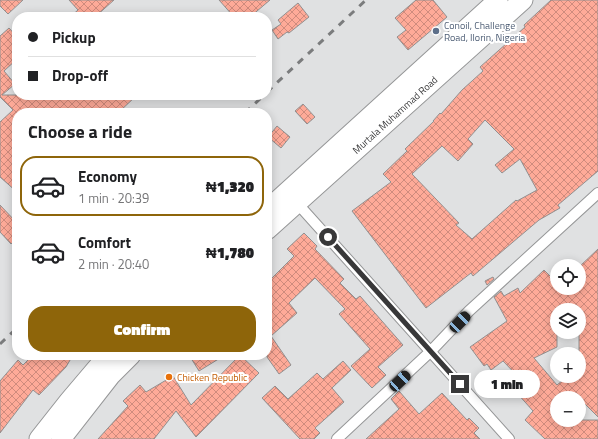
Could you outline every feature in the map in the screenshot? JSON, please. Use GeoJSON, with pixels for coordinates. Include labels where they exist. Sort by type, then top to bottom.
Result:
{"type":"FeatureCollection","features":[{"type":"Feature","properties":{"kind":"highway","name":"Murtala Muhammad Road"},"geometry":{"type":"LineString","coordinates":[[272,205],[498,0]]}},
{"type":"Feature","properties":{"kind":"highway","name":"Murtala Muhammad Road"},"geometry":{"type":"LineString","coordinates":[[272,225],[523,0]]}},
{"type":"Feature","properties":{"kind":"highway"},"geometry":{"type":"LineString","coordinates":[[39,439],[104,360]]}},
{"type":"Feature","properties":{"kind":"highway"},"geometry":{"type":"LineString","coordinates":[[60,439],[111,375],[126,360]]}},
{"type":"Feature","properties":{"kind":"street"},"geometry":{"type":"LineString","coordinates":[[337,439],[431,352],[469,312],[598,194]]}},
{"type":"Feature","properties":{"kind":"street"},"geometry":{"type":"LineString","coordinates":[[297,202],[509,439]]}},
{"type":"Feature","properties":{"kind":"building"},"geometry":{"type":"Polygon","coordinates":[[[0,0],[23,0],[8,14],[0,6],[0,0]]]}},
{"type":"Feature","properties":{"kind":"building"},"geometry":{"type":"Polygon","coordinates":[[[69,0],[114,0],[101,12],[76,12],[78,10],[69,0]]]}},
{"type":"Feature","properties":{"kind":"building"},"geometry":{"type":"Polygon","coordinates":[[[219,0],[270,0],[256,12],[230,12],[219,0]]]}},
{"type":"Feature","properties":{"kind":"building"},"geometry":{"type":"Polygon","coordinates":[[[416,0],[433,0],[447,17],[408,50],[397,37],[406,30],[395,18],[416,0]]]}},
{"type":"Feature","properties":{"kind":"building"},"geometry":{"type":"Polygon","coordinates":[[[551,0],[598,0],[598,171],[558,205],[560,208],[539,220],[473,276],[471,273],[426,308],[352,211],[391,182],[383,174],[407,151],[405,149],[434,121],[440,113],[441,114],[462,90],[483,71],[480,67],[525,27],[524,25],[551,0]],[[485,120],[468,139],[473,144],[458,161],[442,146],[412,174],[459,223],[456,225],[472,239],[516,200],[517,201],[537,190],[520,159],[502,173],[495,165],[514,149],[485,120]]]}},
{"type":"Feature","properties":{"kind":"building"},"geometry":{"type":"Polygon","coordinates":[[[298,3],[309,17],[289,33],[287,32],[278,39],[272,30],[281,24],[278,20],[298,3]]]}},
{"type":"Feature","properties":{"kind":"building"},"geometry":{"type":"Polygon","coordinates":[[[9,28],[12,31],[12,64],[4,71],[12,80],[12,87],[2,95],[12,95],[12,100],[132,100],[123,108],[12,109],[0,97],[0,36],[9,28]]]}},
{"type":"Feature","properties":{"kind":"building"},"geometry":{"type":"Polygon","coordinates":[[[303,104],[315,117],[307,124],[295,111],[303,104]]]}},
{"type":"Feature","properties":{"kind":"building"},"geometry":{"type":"Polygon","coordinates":[[[12,111],[12,188],[0,177],[0,122],[12,111]]]}},
{"type":"Feature","properties":{"kind":"building"},"geometry":{"type":"Polygon","coordinates":[[[277,126],[290,137],[281,148],[272,140],[272,132],[277,126]]]}},
{"type":"Feature","properties":{"kind":"building"},"geometry":{"type":"Polygon","coordinates":[[[0,205],[12,218],[11,244],[0,232],[0,205]]]}},
{"type":"Feature","properties":{"kind":"building"},"geometry":{"type":"Polygon","coordinates":[[[304,233],[317,246],[315,249],[344,279],[340,283],[356,299],[360,296],[403,345],[378,367],[386,375],[372,388],[351,366],[370,349],[339,314],[345,309],[315,278],[289,303],[297,313],[272,335],[272,278],[294,256],[287,249],[304,233]]]}},
{"type":"Feature","properties":{"kind":"building"},"geometry":{"type":"Polygon","coordinates":[[[598,249],[598,417],[586,405],[586,391],[550,391],[550,427],[586,427],[586,420],[598,420],[598,439],[545,439],[525,420],[533,411],[517,393],[526,385],[503,361],[491,370],[487,364],[484,366],[470,347],[507,321],[494,297],[501,291],[504,296],[518,288],[520,293],[544,270],[550,276],[550,295],[586,295],[586,260],[598,249]],[[550,303],[550,339],[557,339],[557,347],[550,347],[550,350],[534,358],[550,377],[550,383],[555,383],[557,385],[559,383],[586,383],[586,347],[579,347],[579,339],[586,339],[586,303],[550,303]]]}},
{"type":"Feature","properties":{"kind":"building"},"geometry":{"type":"Polygon","coordinates":[[[493,277],[494,279],[487,285],[485,281],[493,277]]]}},
{"type":"Feature","properties":{"kind":"building"},"geometry":{"type":"Polygon","coordinates":[[[272,337],[291,365],[279,374],[269,360],[272,360],[272,337]]]}},
{"type":"Feature","properties":{"kind":"building"},"geometry":{"type":"Polygon","coordinates":[[[18,360],[23,365],[28,360],[70,360],[66,367],[39,395],[33,390],[0,433],[0,381],[18,360]]]}},
{"type":"Feature","properties":{"kind":"building"},"geometry":{"type":"Polygon","coordinates":[[[192,360],[217,360],[199,371],[192,360]]]}},
{"type":"Feature","properties":{"kind":"building"},"geometry":{"type":"Polygon","coordinates":[[[235,360],[245,360],[259,373],[196,437],[176,411],[154,439],[98,439],[128,406],[123,401],[140,385],[146,392],[173,376],[191,405],[235,360]]]}},
{"type":"Feature","properties":{"kind":"building"},"geometry":{"type":"Polygon","coordinates":[[[343,361],[351,370],[332,388],[344,402],[315,428],[320,433],[314,439],[300,439],[262,398],[275,386],[288,399],[317,373],[323,379],[343,361]]]}},
{"type":"Feature","properties":{"kind":"building"},"geometry":{"type":"Polygon","coordinates":[[[399,391],[419,414],[442,393],[467,420],[469,418],[479,428],[474,433],[480,439],[366,439],[399,409],[391,399],[399,391]]]}},
{"type":"Feature","properties":{"kind":"railway"},"geometry":{"type":"LineString","coordinates":[[272,87],[366,0]]}},
{"type":"Feature","properties":{"kind":"railway"},"geometry":{"type":"LineString","coordinates":[[250,108],[259,100]]}},
{"type":"Feature","properties":{"kind":"railway"},"geometry":{"type":"LineString","coordinates":[[0,344],[12,333]]}},
{"type":"Feature","properties":{"kind":"place","name":"Conoil, Challenge Road, Ilorin, Nigeria"},"geometry":{"type":"Point","coordinates":[436,31]}},
{"type":"Feature","properties":{"kind":"place","name":"Chicken Republic"},"geometry":{"type":"Point","coordinates":[169,377]}},
{"type":"Feature","properties":{"kind":"route"},"geometry":{"type":"LineString","coordinates":[[328,237],[460,384]]}}]}
